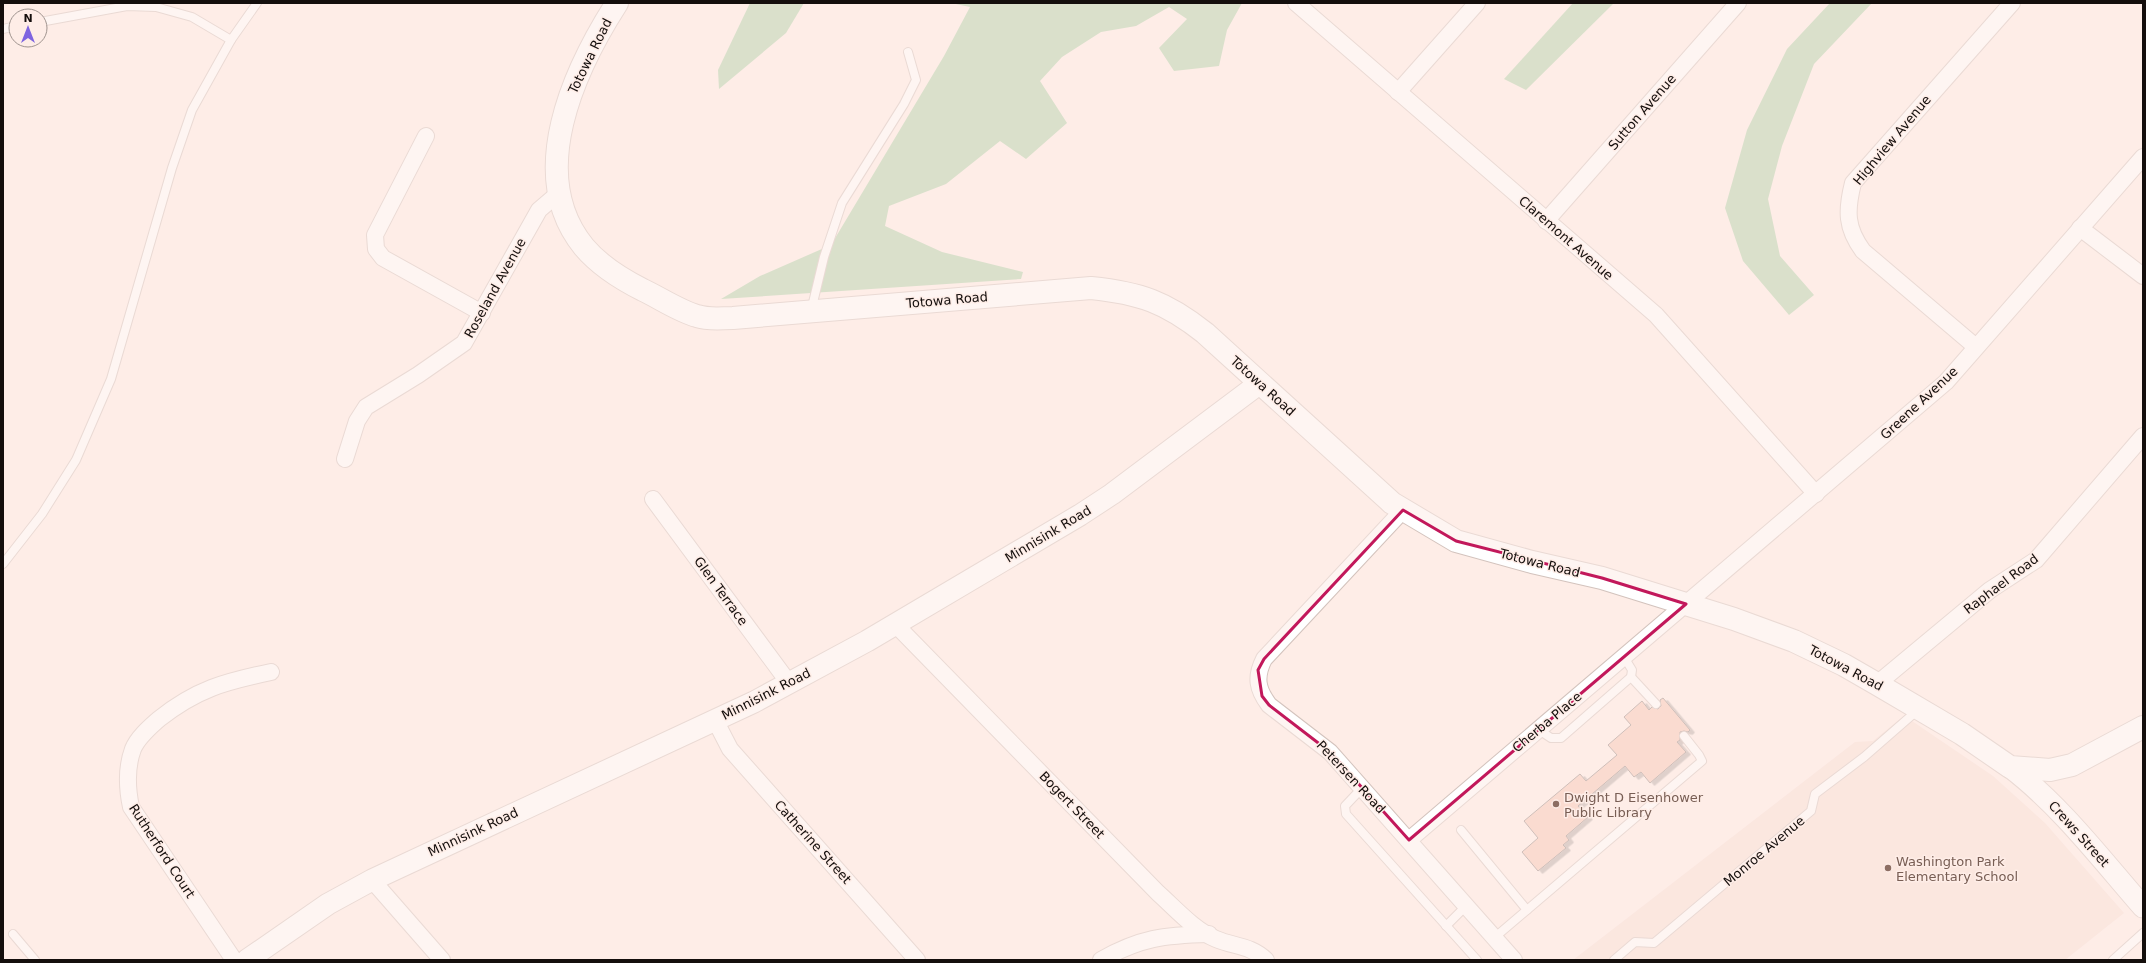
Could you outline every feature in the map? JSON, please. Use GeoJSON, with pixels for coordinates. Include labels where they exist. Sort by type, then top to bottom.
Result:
{"type":"FeatureCollection","features":[{"type":"Feature","properties":{"kind":"main road","name":"Totowa Road"},"geometry":{"type":"LineString","coordinates":[[617,3],[603,25],[579,73],[568,101],[559,133],[556,157],[563,206],[572,228],[584,247],[600,263],[622,279],[697,316],[711,319],[726,318],[1091,288],[1123,291],[1158,303],[1182,315],[1260,383],[1392,503],[1456,541],[1532,562],[1602,578],[1686,604],[1794,641],[1844,665],[1920,708],[2010,767],[2050,770],[2072,765],[2143,727]]}},
{"type":"Feature","properties":{"kind":"street","name":"Claremont Avenue"},"geometry":{"type":"LineString","coordinates":[[1296,3],[1656,315],[1816,494]]}},
{"type":"Feature","properties":{"kind":"street"},"geometry":{"type":"LineString","coordinates":[[1398,92],[1477,3]]}},
{"type":"Feature","properties":{"kind":"street","name":"Sutton Avenue"},"geometry":{"type":"LineString","coordinates":[[1546,221],[1738,3]]}},
{"type":"Feature","properties":{"kind":"street","name":"Highview Avenue"},"geometry":{"type":"LineString","coordinates":[[1976,348],[1863,251],[1854,240],[1848,212],[1853,183],[2012,3]]}},
{"type":"Feature","properties":{"kind":"street"},"geometry":{"type":"LineString","coordinates":[[426,136],[375,235],[376,249],[383,258],[482,313]]}},
{"type":"Feature","properties":{"kind":"street","name":"Greene Avenue"},"geometry":{"type":"LineString","coordinates":[[1686,604],[1946,382],[2143,157]]}},
{"type":"Feature","properties":{"kind":"street","name":"Roseland Avenue"},"geometry":{"type":"LineString","coordinates":[[345,459],[357,421],[366,407],[424,371],[464,343],[540,210],[560,192]]}},
{"type":"Feature","properties":{"kind":"street"},"geometry":{"type":"LineString","coordinates":[[2080,228],[2143,276]]}},
{"type":"Feature","properties":{"kind":"street","name":"Minnisink Road"},"geometry":{"type":"LineString","coordinates":[[247,960],[328,904],[372,880],[500,818],[715,720],[789,683],[895,624],[1087,511],[1125,485],[1260,383]]}},
{"type":"Feature","properties":{"kind":"street","name":"Raphael Road"},"geometry":{"type":"LineString","coordinates":[[1877,684],[1990,590],[2036,560],[2143,436]]}},
{"type":"Feature","properties":{"kind":"street","name":"Glen Terrace"},"geometry":{"type":"LineString","coordinates":[[654,498],[789,683]]}},
{"type":"Feature","properties":{"kind":"street","name":"Petersen Road"},"geometry":{"type":"LineString","coordinates":[[1403,510],[1264,659],[1258,670],[1258,682],[1262,696],[1270,705],[1318,741],[1363,787],[1514,960]]}},
{"type":"Feature","properties":{"kind":"street","name":"Cherba Place"},"geometry":{"type":"LineString","coordinates":[[1409,840],[1686,604]]}},
{"type":"Feature","properties":{"kind":"street","name":"Bogert Street"},"geometry":{"type":"LineString","coordinates":[[895,624],[1158,893],[1200,929],[1216,939],[1252,948],[1266,960]]}},
{"type":"Feature","properties":{"kind":"street","name":"Rutherford Court"},"geometry":{"type":"LineString","coordinates":[[234,960],[131,807],[128,792],[129,769],[134,748],[142,736],[151,726],[190,697],[218,684],[271,672]]}},
{"type":"Feature","properties":{"kind":"street","name":"Catherine Street"},"geometry":{"type":"LineString","coordinates":[[715,720],[730,749],[917,960]]}},
{"type":"Feature","properties":{"kind":"street","name":"Crews Street"},"geometry":{"type":"LineString","coordinates":[[2010,767],[2034,786],[2062,814],[2143,907]]}},
{"type":"Feature","properties":{"kind":"street"},"geometry":{"type":"LineString","coordinates":[[372,880],[442,960]]}},
{"type":"Feature","properties":{"kind":"street"},"geometry":{"type":"LineString","coordinates":[[1101,960],[1122,948],[1146,940],[1174,935],[1209,934]]}},
{"type":"Feature","properties":{"kind":"lane"},"geometry":{"type":"LineString","coordinates":[[3,564],[42,514],[76,460],[111,379],[172,168],[192,110],[231,40],[257,3]]}},
{"type":"Feature","properties":{"kind":"lane"},"geometry":{"type":"LineString","coordinates":[[48,21],[127,6],[156,7],[192,17],[231,40]]}},
{"type":"Feature","properties":{"kind":"lane"},"geometry":{"type":"LineString","coordinates":[[810,312],[824,257],[842,203],[904,104],[916,80],[908,52]]}},
{"type":"Feature","properties":{"kind":"lane"},"geometry":{"type":"LineString","coordinates":[[1539,730],[1551,738],[1562,738],[1631,677],[1632,670],[1624,657]]}},
{"type":"Feature","properties":{"kind":"lane"},"geometry":{"type":"LineString","coordinates":[[1631,677],[1656,704]]}},
{"type":"Feature","properties":{"kind":"lane","name":"Monroe Avenue"},"geometry":{"type":"LineString","coordinates":[[1614,960],[1635,942],[1654,943],[1811,811],[1815,794],[1864,757],[1920,708]]}},
{"type":"Feature","properties":{"kind":"lane"},"geometry":{"type":"LineString","coordinates":[[1494,938],[1702,761],[1684,736]]}},
{"type":"Feature","properties":{"kind":"lane"},"geometry":{"type":"LineString","coordinates":[[1363,787],[1344,806],[1346,814],[1477,960]]}},
{"type":"Feature","properties":{"kind":"lane"},"geometry":{"type":"LineString","coordinates":[[1461,830],[1527,910]]}},
{"type":"Feature","properties":{"kind":"lane"},"geometry":{"type":"LineString","coordinates":[[1446,926],[1466,906]]}},
{"type":"Feature","properties":{"kind":"lane"},"geometry":{"type":"LineString","coordinates":[[2113,960],[2143,933]]}},
{"type":"Feature","properties":{"kind":"lane"},"geometry":{"type":"LineString","coordinates":[[13,934],[35,960]]}},
{"type":"Feature","properties":{"kind":"highlighted area"},"geometry":{"type":"Polygon","coordinates":[[[1403,510],[1456,541],[1602,578],[1686,604],[1409,840],[1330,752],[1269,705],[1262,696],[1258,670],[1264,659],[1403,510]]]}},
{"type":"Feature","properties":{"kind":"shaded area","name":"Washington Park Elementary School"},"geometry":{"type":"Polygon","coordinates":[[[1900,719],[1912,721],[1993,776],[2045,823],[2124,913],[2065,960],[1573,960],[1855,742],[1873,741],[1900,719]]]}},
{"type":"Feature","properties":{"kind":"green space"},"geometry":{"type":"Polygon","coordinates":[[[750,3],[804,3],[786,33],[719,89],[718,70],[750,3]]]}},
{"type":"Feature","properties":{"kind":"green space"},"geometry":{"type":"Polygon","coordinates":[[[951,3],[1242,3],[1227,30],[1219,66],[1174,71],[1159,48],[1187,19],[1169,7],[1136,26],[1101,32],[1062,57],[1040,81],[1067,123],[1026,159],[1000,141],[946,184],[889,206],[885,226],[942,252],[1023,272],[1021,279],[721,299],[760,276],[831,245],[944,56],[970,7],[951,3]]]}},
{"type":"Feature","properties":{"kind":"green space"},"geometry":{"type":"Polygon","coordinates":[[[1573,3],[1614,3],[1526,90],[1504,79],[1573,3]]]}},
{"type":"Feature","properties":{"kind":"green space"},"geometry":{"type":"Polygon","coordinates":[[[1830,3],[1872,3],[1814,64],[1782,146],[1768,199],[1780,256],[1814,295],[1789,315],[1743,261],[1725,208],[1747,130],[1787,49],[1830,3]]]}},
{"type":"Feature","properties":{"kind":"building"},"geometry":{"type":"Polygon","coordinates":[[[1663,698],[1690,730],[1688,732],[1680,732],[1680,740],[1677,742],[1686,752],[1650,783],[1641,772],[1634,777],[1625,766],[1578,806],[1588,817],[1566,836],[1569,840],[1563,845],[1566,848],[1538,871],[1522,852],[1538,838],[1524,821],[1580,774],[1586,781],[1617,755],[1608,745],[1631,725],[1624,717],[1642,701],[1649,710],[1652,707],[1658,709],[1661,706],[1660,700],[1663,698]]]}},
{"type":"Feature","properties":{"kind":"place","name":"Dwight D Eisenhower Public Library"},"geometry":{"type":"Point","coordinates":[1556,804]}},
{"type":"Feature","properties":{"kind":"place","name":"Washington Park Elementary School"},"geometry":{"type":"Point","coordinates":[1888,868]}}]}
